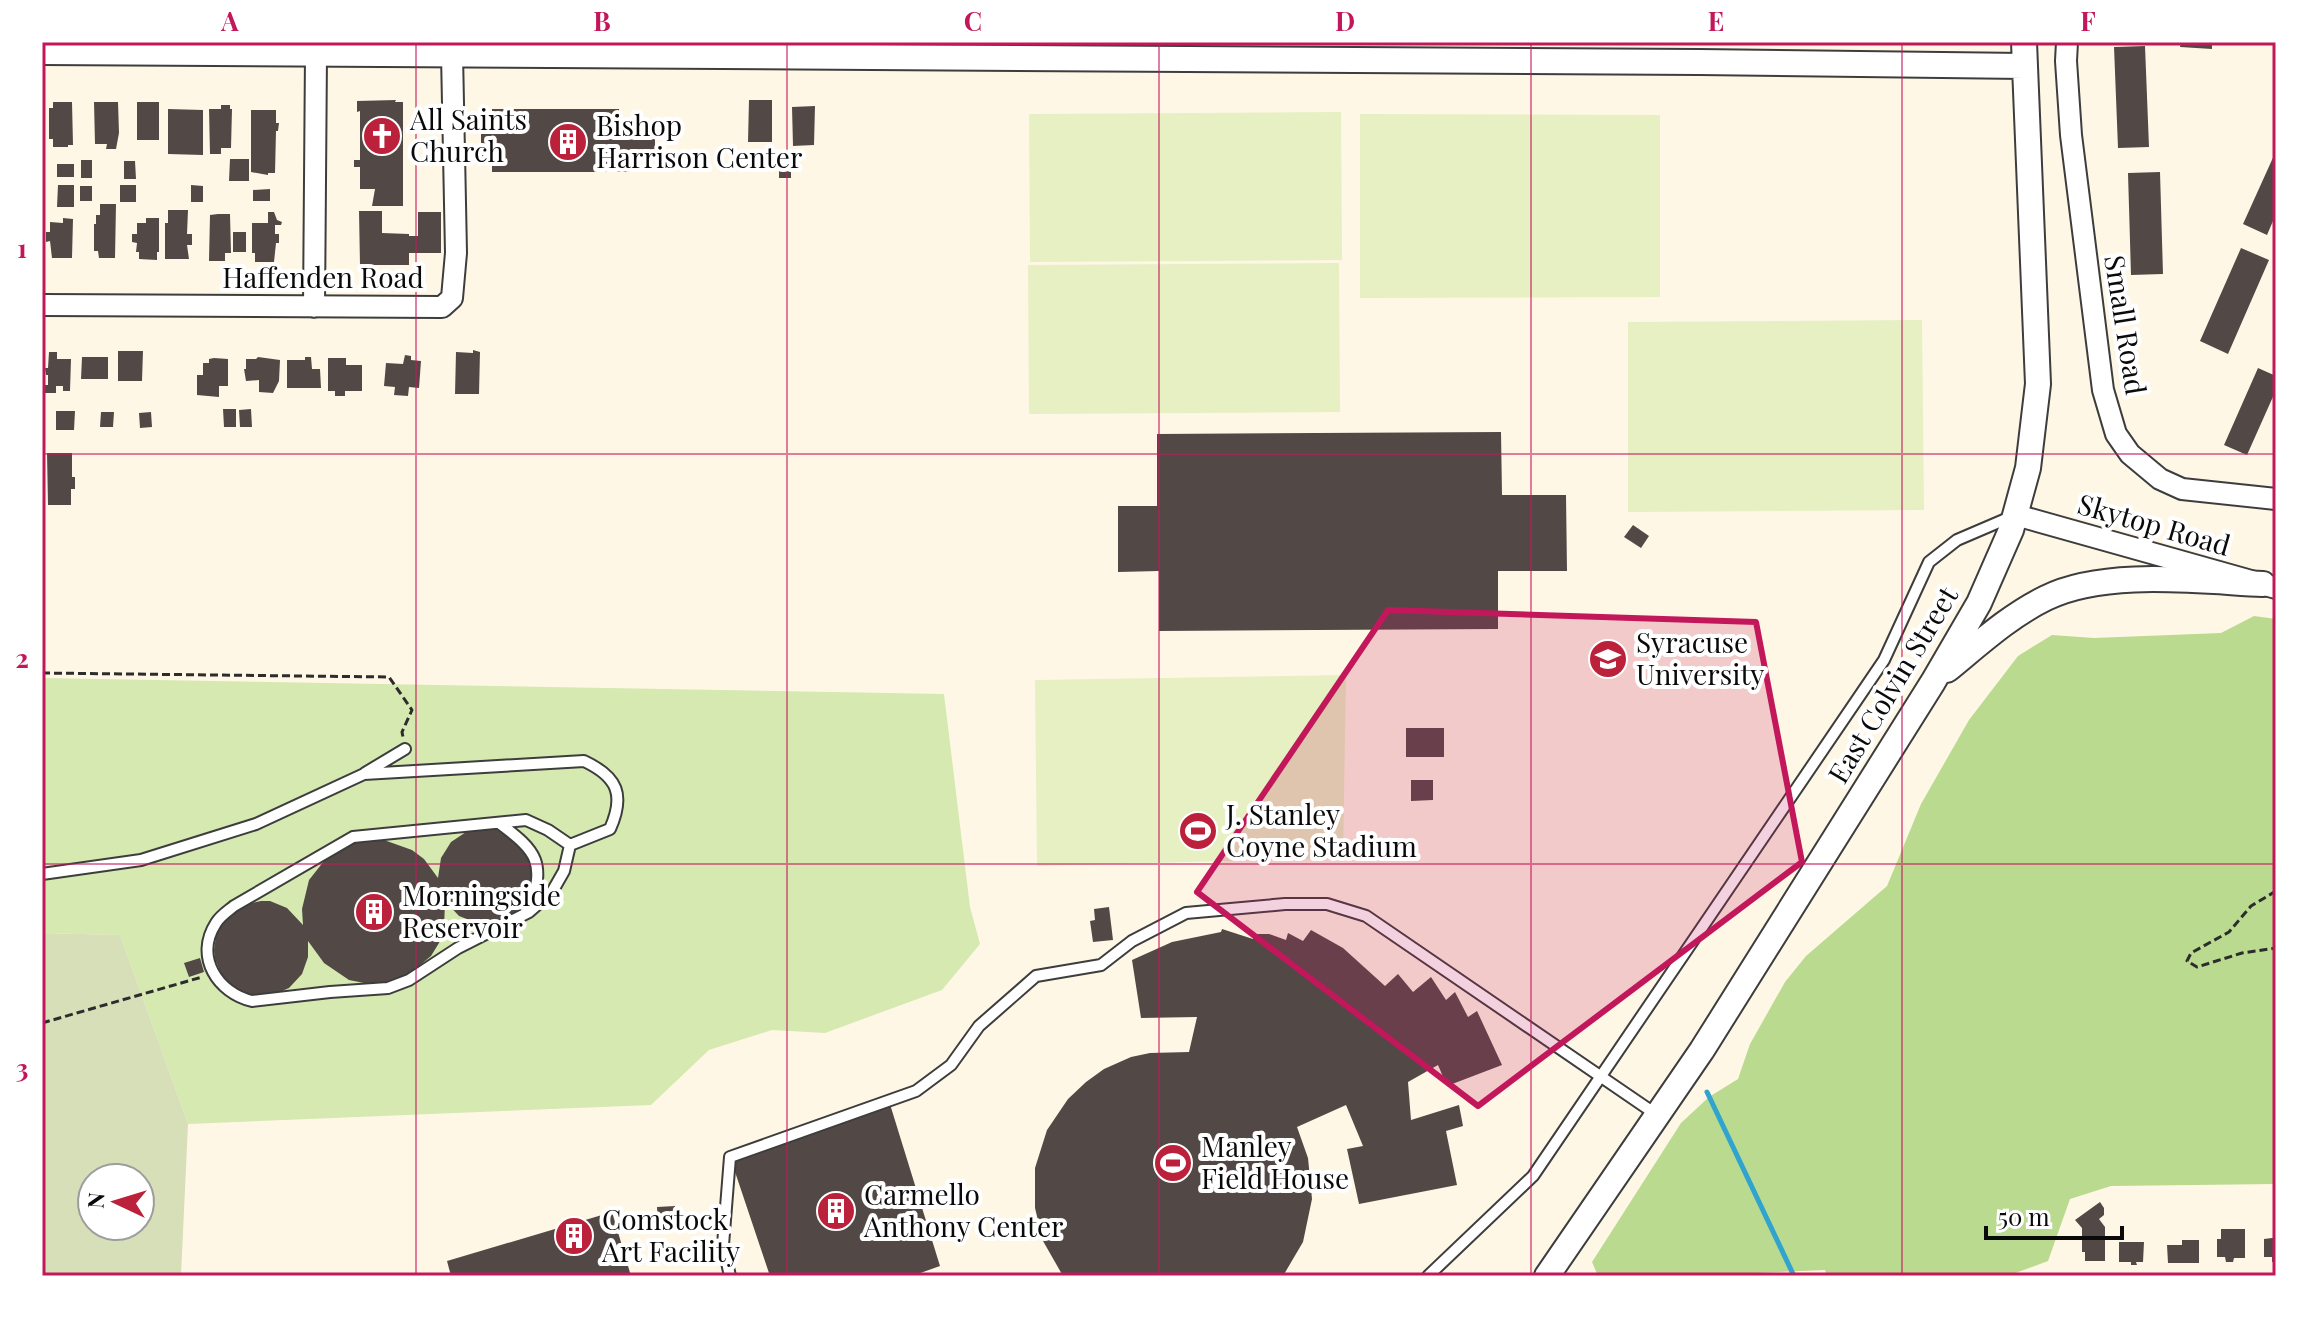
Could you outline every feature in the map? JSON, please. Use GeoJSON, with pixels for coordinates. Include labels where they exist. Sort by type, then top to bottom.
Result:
{"type":"FeatureCollection","features":[{"type":"Feature","properties":{"kind":"street","name":"Small Road"},"geometry":{"type":"LineString","coordinates":[[2067,42],[2071,135],[2097,345],[2103,390],[2116,434],[2130,454],[2160,479],[2182,489],[2276,499]]}},
{"type":"Feature","properties":{"kind":"street"},"geometry":{"type":"LineString","coordinates":[[42,52],[243,48],[316,54],[1150,50],[2024,54]]}},
{"type":"Feature","properties":{"kind":"street"},"geometry":{"type":"LineString","coordinates":[[314,307],[316,54]]}},
{"type":"Feature","properties":{"kind":"street","name":"Haffenden Road"},"geometry":{"type":"LineString","coordinates":[[42,305],[442,307],[452,298],[456,253],[452,54]]}},
{"type":"Feature","properties":{"kind":"street","name":"East Colvin Street"},"geometry":{"type":"LineString","coordinates":[[1547,1276],[1702,1050],[1933,682],[1979,603],[2016,515],[2028,468],[2038,384],[2024,54]]}},
{"type":"Feature","properties":{"kind":"street","name":"Skytop Road"},"geometry":{"type":"LineString","coordinates":[[2016,515],[2270,586]]}},
{"type":"Feature","properties":{"kind":"street"},"geometry":{"type":"LineString","coordinates":[[1933,682],[2009,619],[2048,596],[2083,586],[2145,578],[2270,586]]}},
{"type":"Feature","properties":{"kind":"lane"},"geometry":{"type":"LineString","coordinates":[[1428,1276],[1533,1176],[1884,660],[1929,562],[1957,540],[2016,515]]}},
{"type":"Feature","properties":{"kind":"lane"},"geometry":{"type":"LineString","coordinates":[[42,874],[141,860],[256,824],[364,774],[405,749]]}},
{"type":"Feature","properties":{"kind":"lane"},"geometry":{"type":"LineString","coordinates":[[364,774],[584,761],[596,766],[615,784],[617,812],[610,829],[570,845]]}},
{"type":"Feature","properties":{"kind":"lane"},"geometry":{"type":"LineString","coordinates":[[526,820],[570,845],[564,871],[552,892],[529,912],[458,948],[409,980],[388,988],[252,1001],[226,990],[213,974],[208,942],[218,920],[234,906],[353,837],[526,820]]}},
{"type":"Feature","properties":{"kind":"lane"},"geometry":{"type":"LineString","coordinates":[[499,823],[525,842],[534,856],[537,887],[529,912]]}},
{"type":"Feature","properties":{"kind":"lane"},"geometry":{"type":"LineString","coordinates":[[730,1276],[723,1245],[730,1157],[916,1091],[951,1065],[979,1026],[1036,976],[1101,965],[1132,941],[1186,913],[1285,904],[1327,904],[1366,916],[1657,1115]]}},
{"type":"Feature","properties":{"kind":"path"},"geometry":{"type":"LineString","coordinates":[[42,673],[389,677],[412,710],[402,732],[405,749]]}},
{"type":"Feature","properties":{"kind":"path"},"geometry":{"type":"LineString","coordinates":[[2276,891],[2251,906],[2229,932],[2191,953],[2187,961],[2197,967],[2242,953],[2276,948]]}},
{"type":"Feature","properties":{"kind":"path"},"geometry":{"type":"LineString","coordinates":[[42,1023],[213,974]]}},
{"type":"Feature","properties":{"kind":"highlighted area"},"geometry":{"type":"Polygon","coordinates":[[[1388,610],[1756,622],[1802,862],[1478,1106],[1197,892],[1388,610]]]}},
{"type":"Feature","properties":{"kind":"green space"},"geometry":{"type":"Polygon","coordinates":[[[1341,112],[1342,260],[1030,262],[1029,114],[1341,112]]]}},
{"type":"Feature","properties":{"kind":"green space"},"geometry":{"type":"Polygon","coordinates":[[[1360,114],[1660,115],[1660,297],[1360,298],[1360,114]]]}},
{"type":"Feature","properties":{"kind":"green space"},"geometry":{"type":"Polygon","coordinates":[[[1339,263],[1340,412],[1029,414],[1028,265],[1339,263]]]}},
{"type":"Feature","properties":{"kind":"green space"},"geometry":{"type":"Polygon","coordinates":[[[1922,320],[1924,510],[1628,512],[1628,322],[1922,320]]]}},
{"type":"Feature","properties":{"kind":"green space"},"geometry":{"type":"Polygon","coordinates":[[[2254,616],[2276,619],[2276,1184],[2111,1186],[2070,1199],[2048,1261],[2010,1275],[1888,1273],[1881,1276],[1827,1276],[1825,1270],[1598,1276],[1592,1262],[1681,1123],[1709,1097],[1738,1079],[1750,1044],[1785,982],[1806,956],[1887,886],[1921,804],[1969,720],[2018,656],[2052,635],[2094,638],[2221,633],[2254,616]]]}},
{"type":"Feature","properties":{"kind":"green space"},"geometry":{"type":"Polygon","coordinates":[[[1346,675],[1343,858],[1037,866],[1035,680],[1346,675]]]}},
{"type":"Feature","properties":{"kind":"green space"},"geometry":{"type":"Polygon","coordinates":[[[42,678],[944,694],[970,907],[980,944],[942,990],[825,1033],[772,1030],[709,1050],[651,1105],[188,1124],[120,935],[42,933],[42,678]]]}},
{"type":"Feature","properties":{"kind":"green space"},"geometry":{"type":"Polygon","coordinates":[[[42,933],[120,935],[188,1124],[181,1276],[42,1276],[42,933]]]}},
{"type":"Feature","properties":{"kind":"building"},"geometry":{"type":"Polygon","coordinates":[[[2181,42],[2212,42],[2212,49],[2180,47],[2181,42]]]}},
{"type":"Feature","properties":{"kind":"building"},"geometry":{"type":"Polygon","coordinates":[[[2145,46],[2149,147],[2118,148],[2114,47],[2145,46]]]}},
{"type":"Feature","properties":{"kind":"building"},"geometry":{"type":"Polygon","coordinates":[[[749,100],[772,100],[772,142],[748,142],[749,100]]]}},
{"type":"Feature","properties":{"kind":"building","name":"All Saints Church"},"geometry":{"type":"Polygon","coordinates":[[[357,101],[403,102],[403,206],[372,206],[375,189],[360,189],[360,167],[354,167],[354,160],[360,160],[360,111],[357,112],[357,101]]]}},
{"type":"Feature","properties":{"kind":"building"},"geometry":{"type":"Polygon","coordinates":[[[53,102],[72,102],[73,145],[68,147],[53,147],[53,139],[49,139],[49,108],[53,108],[53,102]]]}},
{"type":"Feature","properties":{"kind":"building"},"geometry":{"type":"Polygon","coordinates":[[[94,102],[118,102],[116,149],[106,149],[107,144],[95,144],[94,102]]]}},
{"type":"Feature","properties":{"kind":"building"},"geometry":{"type":"Polygon","coordinates":[[[137,102],[159,102],[159,140],[137,140],[137,102]]]}},
{"type":"Feature","properties":{"kind":"building"},"geometry":{"type":"Polygon","coordinates":[[[221,105],[230,105],[232,109],[231,148],[221,148],[221,154],[210,154],[209,109],[221,109],[221,105]]]}},
{"type":"Feature","properties":{"kind":"building"},"geometry":{"type":"Polygon","coordinates":[[[815,106],[814,145],[793,146],[792,107],[815,106]]]}},
{"type":"Feature","properties":{"kind":"building"},"geometry":{"type":"Polygon","coordinates":[[[168,109],[203,110],[203,155],[168,154],[168,109]]]}},
{"type":"Feature","properties":{"kind":"building","name":"Bishop Harrison Center"},"geometry":{"type":"Polygon","coordinates":[[[492,109],[619,109],[619,127],[655,127],[655,151],[630,151],[630,172],[492,172],[492,161],[481,161],[481,133],[492,134],[492,109]]]}},
{"type":"Feature","properties":{"kind":"building"},"geometry":{"type":"Polygon","coordinates":[[[251,110],[276,110],[276,123],[279,123],[275,173],[251,172],[251,110]]]}},
{"type":"Feature","properties":{"kind":"building"},"geometry":{"type":"Polygon","coordinates":[[[2276,151],[2276,214],[2267,235],[2243,224],[2276,151]]]}},
{"type":"Feature","properties":{"kind":"building"},"geometry":{"type":"Polygon","coordinates":[[[230,159],[249,159],[249,181],[229,181],[230,159]]]}},
{"type":"Feature","properties":{"kind":"building"},"geometry":{"type":"Polygon","coordinates":[[[81,160],[92,160],[92,178],[81,178],[81,160]]]}},
{"type":"Feature","properties":{"kind":"building"},"geometry":{"type":"Polygon","coordinates":[[[124,161],[135,161],[136,179],[124,179],[124,161]]]}},
{"type":"Feature","properties":{"kind":"building"},"geometry":{"type":"Polygon","coordinates":[[[779,162],[791,162],[791,178],[779,178],[779,162]]]}},
{"type":"Feature","properties":{"kind":"building"},"geometry":{"type":"Polygon","coordinates":[[[57,164],[74,164],[74,177],[57,177],[57,164]]]}},
{"type":"Feature","properties":{"kind":"building"},"geometry":{"type":"Polygon","coordinates":[[[2160,172],[2163,274],[2131,275],[2128,173],[2160,172]]]}},
{"type":"Feature","properties":{"kind":"building"},"geometry":{"type":"Polygon","coordinates":[[[58,185],[74,185],[74,207],[57,207],[58,185]]]}},
{"type":"Feature","properties":{"kind":"building"},"geometry":{"type":"Polygon","coordinates":[[[120,185],[136,185],[136,202],[120,202],[120,185]]]}},
{"type":"Feature","properties":{"kind":"building"},"geometry":{"type":"Polygon","coordinates":[[[191,185],[203,186],[203,202],[191,202],[191,185]]]}},
{"type":"Feature","properties":{"kind":"building"},"geometry":{"type":"Polygon","coordinates":[[[80,186],[92,186],[92,201],[80,201],[80,186]]]}},
{"type":"Feature","properties":{"kind":"building"},"geometry":{"type":"Polygon","coordinates":[[[270,189],[270,201],[253,201],[253,190],[270,189]]]}},
{"type":"Feature","properties":{"kind":"building"},"geometry":{"type":"Polygon","coordinates":[[[100,204],[116,204],[115,258],[99,258],[98,251],[94,251],[94,224],[96,215],[100,215],[100,204]]]}},
{"type":"Feature","properties":{"kind":"building"},"geometry":{"type":"Polygon","coordinates":[[[168,210],[188,210],[187,234],[192,234],[192,245],[187,245],[189,259],[165,259],[168,210]]]}},
{"type":"Feature","properties":{"kind":"building"},"geometry":{"type":"Polygon","coordinates":[[[359,211],[382,211],[382,233],[409,236],[418,236],[418,212],[441,212],[441,253],[409,253],[409,265],[360,265],[359,211]]]}},
{"type":"Feature","properties":{"kind":"building"},"geometry":{"type":"Polygon","coordinates":[[[268,212],[274,212],[277,220],[282,222],[275,225],[279,243],[276,243],[274,262],[255,262],[252,223],[268,223],[268,212]]]}},
{"type":"Feature","properties":{"kind":"building"},"geometry":{"type":"Polygon","coordinates":[[[230,214],[231,253],[225,253],[225,261],[209,261],[210,215],[230,214]]]}},
{"type":"Feature","properties":{"kind":"building"},"geometry":{"type":"Polygon","coordinates":[[[63,218],[73,219],[72,258],[52,258],[46,232],[50,232],[50,222],[63,223],[63,218]]]}},
{"type":"Feature","properties":{"kind":"building"},"geometry":{"type":"Polygon","coordinates":[[[146,218],[159,218],[157,260],[139,259],[137,243],[132,242],[132,234],[137,234],[137,223],[146,223],[146,218]]]}},
{"type":"Feature","properties":{"kind":"building"},"geometry":{"type":"Polygon","coordinates":[[[233,232],[246,232],[246,252],[233,252],[233,232]]]}},
{"type":"Feature","properties":{"kind":"building"},"geometry":{"type":"Polygon","coordinates":[[[2241,248],[2269,260],[2228,354],[2200,341],[2241,248]]]}},
{"type":"Feature","properties":{"kind":"building"},"geometry":{"type":"Polygon","coordinates":[[[473,350],[480,352],[479,394],[455,394],[456,352],[473,353],[473,350]]]}},
{"type":"Feature","properties":{"kind":"building"},"geometry":{"type":"Polygon","coordinates":[[[118,351],[143,351],[142,381],[118,381],[118,351]]]}},
{"type":"Feature","properties":{"kind":"building"},"geometry":{"type":"Polygon","coordinates":[[[49,352],[57,352],[57,359],[71,359],[70,391],[56,386],[56,393],[45,393],[48,375],[45,368],[48,368],[49,352]]]}},
{"type":"Feature","properties":{"kind":"building"},"geometry":{"type":"Polygon","coordinates":[[[405,355],[411,356],[411,360],[421,361],[419,388],[409,387],[408,396],[394,395],[395,387],[384,386],[386,363],[403,364],[405,355]]]}},
{"type":"Feature","properties":{"kind":"building"},"geometry":{"type":"Polygon","coordinates":[[[82,357],[108,357],[108,379],[81,379],[82,357]]]}},
{"type":"Feature","properties":{"kind":"building"},"geometry":{"type":"Polygon","coordinates":[[[305,357],[311,357],[312,369],[320,369],[321,388],[287,388],[287,360],[305,360],[305,357]]]}},
{"type":"Feature","properties":{"kind":"building"},"geometry":{"type":"Polygon","coordinates":[[[328,358],[346,358],[346,365],[362,365],[362,391],[345,391],[345,396],[335,396],[335,391],[328,391],[328,358]]]}},
{"type":"Feature","properties":{"kind":"building"},"geometry":{"type":"Polygon","coordinates":[[[209,359],[228,359],[228,386],[219,386],[219,397],[197,395],[197,375],[203,375],[203,363],[209,363],[209,359]]]}},
{"type":"Feature","properties":{"kind":"building"},"geometry":{"type":"Polygon","coordinates":[[[246,359],[280,360],[279,381],[273,393],[259,392],[259,380],[246,381],[246,359]]]}},
{"type":"Feature","properties":{"kind":"building"},"geometry":{"type":"Polygon","coordinates":[[[2258,368],[2276,376],[2276,390],[2247,455],[2224,445],[2258,368]]]}},
{"type":"Feature","properties":{"kind":"building"},"geometry":{"type":"Polygon","coordinates":[[[223,409],[236,409],[236,427],[224,427],[223,409]]]}},
{"type":"Feature","properties":{"kind":"building"},"geometry":{"type":"Polygon","coordinates":[[[251,409],[252,427],[240,427],[239,410],[251,409]]]}},
{"type":"Feature","properties":{"kind":"building"},"geometry":{"type":"Polygon","coordinates":[[[56,411],[75,411],[74,430],[56,430],[56,411]]]}},
{"type":"Feature","properties":{"kind":"building"},"geometry":{"type":"Polygon","coordinates":[[[101,412],[114,412],[113,427],[100,427],[101,412]]]}},
{"type":"Feature","properties":{"kind":"building"},"geometry":{"type":"Polygon","coordinates":[[[151,412],[152,427],[140,428],[139,413],[151,412]]]}},
{"type":"Feature","properties":{"kind":"building"},"geometry":{"type":"Polygon","coordinates":[[[1501,432],[1502,495],[1566,495],[1567,571],[1498,571],[1498,629],[1159,631],[1159,571],[1118,572],[1118,506],[1157,506],[1157,434],[1501,432]]]}},
{"type":"Feature","properties":{"kind":"building"},"geometry":{"type":"Polygon","coordinates":[[[47,453],[72,453],[75,489],[71,489],[71,505],[48,505],[47,453]]]}},
{"type":"Feature","properties":{"kind":"building"},"geometry":{"type":"Polygon","coordinates":[[[1633,525],[1649,536],[1641,548],[1624,537],[1633,525]]]}},
{"type":"Feature","properties":{"kind":"building"},"geometry":{"type":"Polygon","coordinates":[[[1406,728],[1444,728],[1444,757],[1406,757],[1406,728]]]}},
{"type":"Feature","properties":{"kind":"building"},"geometry":{"type":"Polygon","coordinates":[[[1411,780],[1433,780],[1433,800],[1411,801],[1411,780]]]}},
{"type":"Feature","properties":{"kind":"building","name":"Morningside Reservoir"},"geometry":{"type":"Polygon","coordinates":[[[484,828],[503,831],[525,848],[533,875],[525,901],[513,915],[477,923],[459,916],[445,901],[444,929],[439,943],[431,956],[408,975],[379,984],[349,980],[324,963],[308,941],[308,957],[302,974],[289,988],[280,992],[253,996],[236,989],[222,976],[214,950],[221,923],[242,905],[270,901],[287,908],[303,925],[302,909],[309,880],[328,856],[354,842],[384,840],[412,850],[424,859],[438,878],[441,858],[451,842],[466,832],[484,828]]]}},
{"type":"Feature","properties":{"kind":"building"},"geometry":{"type":"Polygon","coordinates":[[[1109,907],[1113,940],[1093,942],[1090,921],[1095,920],[1094,909],[1109,907]]]}},
{"type":"Feature","properties":{"kind":"building"},"geometry":{"type":"Polygon","coordinates":[[[1222,929],[1253,939],[1255,934],[1269,934],[1286,940],[1288,933],[1303,941],[1311,930],[1343,948],[1385,986],[1398,974],[1413,992],[1431,977],[1446,1000],[1455,992],[1468,1017],[1477,1011],[1502,1065],[1447,1086],[1438,1065],[1408,1082],[1411,1120],[1459,1105],[1463,1126],[1446,1131],[1457,1185],[1359,1204],[1347,1149],[1363,1146],[1346,1105],[1297,1127],[1308,1158],[1312,1199],[1303,1242],[1283,1276],[1063,1276],[1043,1241],[1035,1208],[1035,1168],[1047,1130],[1068,1099],[1104,1069],[1131,1057],[1150,1053],[1189,1052],[1197,1017],[1141,1018],[1132,960],[1172,942],[1221,932],[1222,929]]]}},
{"type":"Feature","properties":{"kind":"building"},"geometry":{"type":"Polygon","coordinates":[[[200,958],[204,972],[189,977],[184,963],[200,958]]]}},
{"type":"Feature","properties":{"kind":"building","name":"Carmello Anthony Center"},"geometry":{"type":"Polygon","coordinates":[[[889,1101],[940,1266],[912,1276],[770,1276],[730,1157],[889,1101]]]}},
{"type":"Feature","properties":{"kind":"building"},"geometry":{"type":"Polygon","coordinates":[[[2100,1202],[2104,1208],[2104,1215],[2099,1219],[2105,1227],[2105,1261],[2085,1261],[2082,1228],[2075,1220],[2100,1202]]]}},
{"type":"Feature","properties":{"kind":"building"},"geometry":{"type":"Polygon","coordinates":[[[675,1206],[676,1228],[658,1228],[657,1207],[675,1206]]]}},
{"type":"Feature","properties":{"kind":"building","name":"Comstock Art Facility"},"geometry":{"type":"Polygon","coordinates":[[[612,1212],[631,1276],[451,1276],[447,1261],[612,1212]]]}},
{"type":"Feature","properties":{"kind":"building"},"geometry":{"type":"Polygon","coordinates":[[[2221,1229],[2245,1229],[2245,1258],[2226,1262],[2225,1257],[2217,1257],[2217,1239],[2221,1239],[2221,1229]]]}},
{"type":"Feature","properties":{"kind":"building"},"geometry":{"type":"Polygon","coordinates":[[[2276,1238],[2276,1262],[2272,1262],[2272,1257],[2264,1257],[2264,1239],[2276,1238]]]}},
{"type":"Feature","properties":{"kind":"building"},"geometry":{"type":"Polygon","coordinates":[[[2182,1240],[2199,1240],[2199,1263],[2168,1263],[2167,1245],[2182,1245],[2182,1240]]]}},
{"type":"Feature","properties":{"kind":"building"},"geometry":{"type":"Polygon","coordinates":[[[2119,1242],[2144,1242],[2143,1262],[2131,1265],[2131,1262],[2119,1262],[2119,1242]]]}},
{"type":"Feature","properties":{"kind":"waterway"},"geometry":{"type":"LineString","coordinates":[[1707,1092],[1794,1276]]}},
{"type":"Feature","properties":{"kind":"place","name":"All Saints Church"},"geometry":{"type":"Point","coordinates":[382,136]}},
{"type":"Feature","properties":{"kind":"place","name":"Bishop Harrison Center"},"geometry":{"type":"Point","coordinates":[568,142]}},
{"type":"Feature","properties":{"kind":"place","name":"Syracuse University"},"geometry":{"type":"Point","coordinates":[1608,659]}},
{"type":"Feature","properties":{"kind":"place","name":"J. Stanley Coyne Stadium"},"geometry":{"type":"Point","coordinates":[1198,831]}},
{"type":"Feature","properties":{"kind":"place","name":"Morningside Reservoir"},"geometry":{"type":"Point","coordinates":[374,912]}},
{"type":"Feature","properties":{"kind":"place","name":"Manley Field House"},"geometry":{"type":"Point","coordinates":[1173,1163]}},
{"type":"Feature","properties":{"kind":"place","name":"Carmello Anthony Center"},"geometry":{"type":"Point","coordinates":[836,1211]}},
{"type":"Feature","properties":{"kind":"place","name":"Comstock Art Facility"},"geometry":{"type":"Point","coordinates":[574,1236]}}]}
